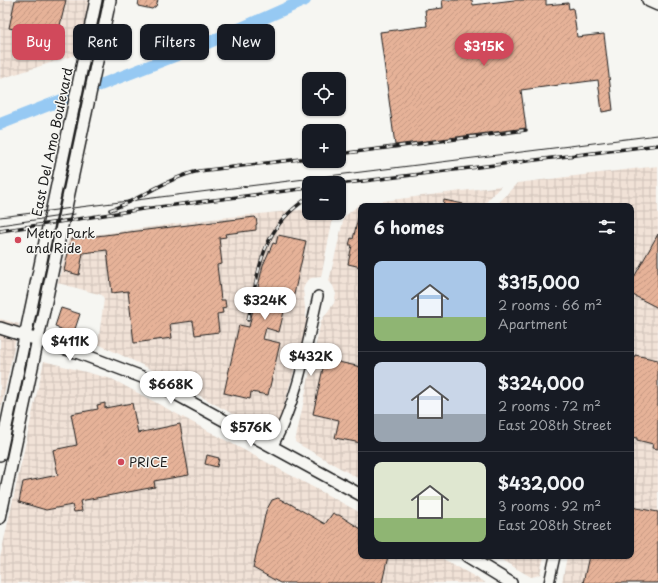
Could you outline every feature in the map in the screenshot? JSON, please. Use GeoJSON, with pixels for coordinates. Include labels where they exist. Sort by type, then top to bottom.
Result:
{"type":"FeatureCollection","features":[{"type":"Feature","properties":{"kind":"highway"},"geometry":{"type":"LineString","coordinates":[[649,0],[658,4]]}},
{"type":"Feature","properties":{"kind":"main road","name":"East Del Amo Boulevard"},"geometry":{"type":"LineString","coordinates":[[0,455],[96,0]]}},
{"type":"Feature","properties":{"kind":"main road","name":"East Del Amo Boulevard"},"geometry":{"type":"LineString","coordinates":[[0,518],[110,0]]}},
{"type":"Feature","properties":{"kind":"main road"},"geometry":{"type":"LineString","coordinates":[[0,328],[38,339],[110,364],[150,380],[358,493]]}},
{"type":"Feature","properties":{"kind":"main road"},"geometry":{"type":"LineString","coordinates":[[472,559],[511,583]]}},
{"type":"Feature","properties":{"kind":"street"},"geometry":{"type":"LineString","coordinates":[[273,446],[288,415],[296,393],[318,296]]}},
{"type":"Feature","properties":{"kind":"street"},"geometry":{"type":"LineString","coordinates":[[549,583],[554,559]]}},
{"type":"Feature","properties":{"kind":"shaded area"},"geometry":{"type":"Polygon","coordinates":[[[0,0],[90,0],[85,24],[73,24],[73,56],[65,58],[65,24],[12,24],[12,60],[59,60],[0,79],[0,0]]]}},
{"type":"Feature","properties":{"kind":"shaded area"},"geometry":{"type":"Polygon","coordinates":[[[658,166],[658,583],[562,583],[566,559],[634,559],[634,203],[499,203],[517,183],[658,166]]]}},
{"type":"Feature","properties":{"kind":"shaded area"},"geometry":{"type":"Polygon","coordinates":[[[501,186],[486,203],[368,203],[501,186]]]}},
{"type":"Feature","properties":{"kind":"shaded area"},"geometry":{"type":"Polygon","coordinates":[[[358,206],[358,478],[295,442],[321,321],[334,303],[336,294],[329,281],[343,220],[346,220],[346,215],[358,206]]]}},
{"type":"Feature","properties":{"kind":"shaded area"},"geometry":{"type":"Polygon","coordinates":[[[302,210],[302,220],[333,220],[321,277],[311,278],[306,282],[303,289],[307,326],[281,416],[277,426],[268,430],[261,430],[161,374],[98,344],[104,299],[102,295],[58,283],[69,238],[220,218],[302,210]]]}},
{"type":"Feature","properties":{"kind":"shaded area"},"geometry":{"type":"Polygon","coordinates":[[[0,319],[19,324],[0,413],[0,319]]]}},
{"type":"Feature","properties":{"kind":"shaded area"},"geometry":{"type":"Polygon","coordinates":[[[44,361],[112,379],[358,511],[358,559],[443,559],[486,583],[0,583],[0,558],[44,361]]]}},
{"type":"Feature","properties":{"kind":"shaded area"},"geometry":{"type":"Polygon","coordinates":[[[500,559],[543,559],[540,574],[531,577],[500,559]]]}},
{"type":"Feature","properties":{"kind":"building"},"geometry":{"type":"Polygon","coordinates":[[[15,0],[66,0],[60,24],[12,24],[12,29],[9,28],[15,0]]]}},
{"type":"Feature","properties":{"kind":"building"},"geometry":{"type":"Polygon","coordinates":[[[139,0],[158,0],[156,6],[152,9],[138,6],[139,0]]]}},
{"type":"Feature","properties":{"kind":"building"},"geometry":{"type":"Polygon","coordinates":[[[442,0],[472,0],[473,5],[514,0],[546,0],[546,5],[568,3],[569,9],[573,8],[577,37],[604,34],[613,110],[602,112],[598,80],[521,90],[526,128],[395,145],[380,32],[427,26],[425,10],[443,8],[442,0]]]}},
{"type":"Feature","properties":{"kind":"building"},"geometry":{"type":"Polygon","coordinates":[[[444,200],[458,203],[444,203],[444,200]]]}},
{"type":"Feature","properties":{"kind":"building"},"geometry":{"type":"Polygon","coordinates":[[[255,217],[257,224],[256,230],[225,234],[226,237],[219,238],[222,264],[217,265],[221,300],[225,300],[226,307],[222,308],[223,313],[217,314],[219,332],[195,335],[193,321],[170,324],[172,338],[134,343],[128,291],[112,293],[107,250],[83,253],[79,275],[64,271],[71,239],[255,217]]]}},
{"type":"Feature","properties":{"kind":"building"},"geometry":{"type":"Polygon","coordinates":[[[358,218],[358,266],[348,264],[352,245],[349,245],[351,238],[353,239],[358,218]]]}},
{"type":"Feature","properties":{"kind":"building"},"geometry":{"type":"Polygon","coordinates":[[[658,234],[658,308],[634,296],[634,277],[658,234]]]}},
{"type":"Feature","properties":{"kind":"building"},"geometry":{"type":"Polygon","coordinates":[[[278,235],[306,241],[293,299],[291,304],[286,303],[279,332],[266,328],[263,339],[280,343],[268,395],[251,392],[250,399],[224,393],[239,325],[249,327],[263,265],[273,243],[276,244],[278,235]]]}},
{"type":"Feature","properties":{"kind":"building"},"geometry":{"type":"Polygon","coordinates":[[[61,308],[80,314],[74,332],[58,329],[58,327],[55,326],[61,308]]]}},
{"type":"Feature","properties":{"kind":"building"},"geometry":{"type":"Polygon","coordinates":[[[635,355],[658,360],[658,449],[652,448],[653,444],[637,440],[637,438],[634,438],[635,355]]]}},
{"type":"Feature","properties":{"kind":"building"},"geometry":{"type":"Polygon","coordinates":[[[325,359],[358,366],[358,442],[335,438],[339,420],[313,414],[325,359]]]}},
{"type":"Feature","properties":{"kind":"building","name":"PRICE"},"geometry":{"type":"Polygon","coordinates":[[[105,403],[105,408],[132,403],[138,433],[180,424],[189,475],[154,481],[155,487],[80,501],[82,511],[74,512],[72,505],[46,510],[19,502],[23,482],[58,475],[53,450],[77,445],[71,414],[98,409],[97,405],[105,403]]]}},
{"type":"Feature","properties":{"kind":"building"},"geometry":{"type":"Polygon","coordinates":[[[207,455],[219,458],[217,467],[205,464],[207,455]]]}},
{"type":"Feature","properties":{"kind":"building"},"geometry":{"type":"Polygon","coordinates":[[[278,498],[287,502],[325,524],[333,513],[339,515],[358,527],[358,559],[387,559],[382,583],[280,583],[253,568],[266,511],[272,500],[278,498]]]}},
{"type":"Feature","properties":{"kind":"building"},"geometry":{"type":"Polygon","coordinates":[[[634,508],[658,512],[658,583],[583,583],[588,559],[634,559],[634,508]]]}},
{"type":"Feature","properties":{"kind":"waterway"},"geometry":{"type":"LineString","coordinates":[[0,124],[203,45],[305,0]]}},
{"type":"Feature","properties":{"kind":"tram line"},"geometry":{"type":"LineString","coordinates":[[0,217],[658,135]]}},
{"type":"Feature","properties":{"kind":"tram line"},"geometry":{"type":"LineString","coordinates":[[0,225],[75,214]]}},
{"type":"Feature","properties":{"kind":"railway"},"geometry":{"type":"LineString","coordinates":[[346,153],[526,130]]}},
{"type":"Feature","properties":{"kind":"railway"},"geometry":{"type":"LineString","coordinates":[[346,183],[658,145]]}},
{"type":"Feature","properties":{"kind":"railway"},"geometry":{"type":"LineString","coordinates":[[110,210],[187,174],[199,171],[302,159]]}},
{"type":"Feature","properties":{"kind":"railway"},"geometry":{"type":"LineString","coordinates":[[0,231],[143,209],[302,189]]}},
{"type":"Feature","properties":{"kind":"railway"},"geometry":{"type":"LineString","coordinates":[[248,320],[260,266],[271,236],[280,222],[302,202]]}},
{"type":"Feature","properties":{"kind":"place","name":"Metro Park and Ride"},"geometry":{"type":"Point","coordinates":[18,240]}},
{"type":"Feature","properties":{"kind":"place","name":"PRICE"},"geometry":{"type":"Point","coordinates":[121,462]}}]}
